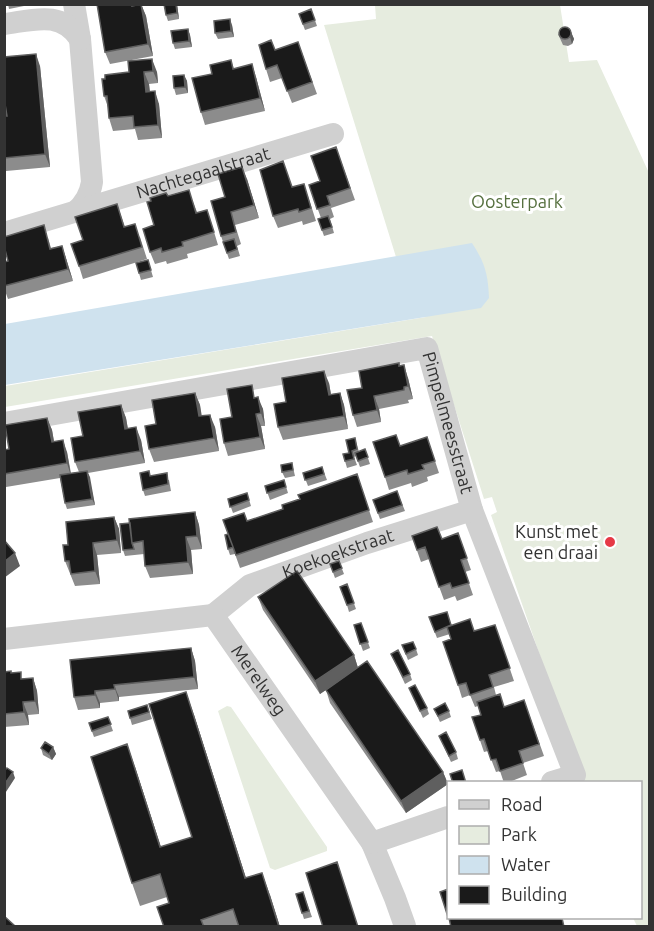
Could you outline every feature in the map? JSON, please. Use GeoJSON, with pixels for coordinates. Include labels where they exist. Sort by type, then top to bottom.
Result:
{"type":"FeatureCollection","features":[{"type":"Feature","properties":{"kind":"street"},"geometry":{"type":"LineString","coordinates":[[74,4],[80,39],[92,182],[89,195],[75,212]]}},
{"type":"Feature","properties":{"kind":"street"},"geometry":{"type":"LineString","coordinates":[[4,24],[53,20],[66,23],[80,39]]}},
{"type":"Feature","properties":{"kind":"street","name":"Nachtegaalstraat"},"geometry":{"type":"LineString","coordinates":[[4,233],[333,134]]}},
{"type":"Feature","properties":{"kind":"street","name":"Pimpelmeesstraat"},"geometry":{"type":"LineString","coordinates":[[4,423],[427,348],[472,510],[575,775],[558,781]]}},
{"type":"Feature","properties":{"kind":"street","name":"Koekoekstraat"},"geometry":{"type":"LineString","coordinates":[[213,615],[250,585],[366,543],[472,510]]}},
{"type":"Feature","properties":{"kind":"street"},"geometry":{"type":"LineString","coordinates":[[4,639],[213,615]]}},
{"type":"Feature","properties":{"kind":"street","name":"Merelweg"},"geometry":{"type":"LineString","coordinates":[[213,615],[372,843],[405,927]]}},
{"type":"Feature","properties":{"kind":"street"},"geometry":{"type":"LineString","coordinates":[[372,843],[447,817]]}},
{"type":"Feature","properties":{"kind":"green space","name":"Oosterpark"},"geometry":{"type":"Polygon","coordinates":[[[375,5],[560,5],[569,62],[597,60],[649,173],[649,926],[637,926],[634,919],[642,919],[642,781],[584,781],[491,515],[497,512],[492,497],[484,499],[432,336],[5,407],[5,386],[426,317],[396,257],[324,25],[376,19],[375,5]]]}},
{"type":"Feature","properties":{"kind":"green space"},"geometry":{"type":"Polygon","coordinates":[[[227,706],[231,707],[327,847],[327,851],[275,870],[270,868],[218,711],[227,706]]]}},
{"type":"Feature","properties":{"kind":"water"},"geometry":{"type":"Polygon","coordinates":[[[472,243],[483,263],[488,282],[489,298],[481,308],[5,385],[5,324],[472,243]]]}},
{"type":"Feature","properties":{"kind":"building"},"geometry":{"type":"Polygon","coordinates":[[[97,4],[132,4],[132,6],[141,4],[148,44],[105,52],[97,4]]]}},
{"type":"Feature","properties":{"kind":"building"},"geometry":{"type":"Polygon","coordinates":[[[164,4],[176,4],[177,13],[166,15],[164,4]]]}},
{"type":"Feature","properties":{"kind":"building"},"geometry":{"type":"Polygon","coordinates":[[[311,9],[315,20],[303,24],[299,14],[311,9]]]}},
{"type":"Feature","properties":{"kind":"building"},"geometry":{"type":"Polygon","coordinates":[[[230,19],[231,31],[215,33],[214,21],[230,19]]]}},
{"type":"Feature","properties":{"kind":"building"},"geometry":{"type":"Polygon","coordinates":[[[567,27],[571,33],[567,39],[563,39],[559,31],[567,27]]]}},
{"type":"Feature","properties":{"kind":"building"},"geometry":{"type":"Polygon","coordinates":[[[188,29],[189,41],[173,43],[171,31],[188,29]]]}},
{"type":"Feature","properties":{"kind":"building"},"geometry":{"type":"Polygon","coordinates":[[[271,40],[275,50],[298,42],[312,82],[287,91],[277,65],[266,69],[259,45],[271,40]]]}},
{"type":"Feature","properties":{"kind":"building"},"geometry":{"type":"Polygon","coordinates":[[[36,54],[45,154],[4,158],[4,116],[7,116],[4,98],[4,57],[36,54]]]}},
{"type":"Feature","properties":{"kind":"building"},"geometry":{"type":"Polygon","coordinates":[[[152,59],[153,71],[144,72],[146,92],[155,91],[158,125],[134,127],[133,116],[109,118],[107,96],[104,96],[102,79],[105,79],[105,75],[129,72],[128,61],[152,59]]]}},
{"type":"Feature","properties":{"kind":"building"},"geometry":{"type":"Polygon","coordinates":[[[231,60],[233,69],[252,64],[260,98],[201,112],[192,78],[212,74],[210,65],[231,60]]]}},
{"type":"Feature","properties":{"kind":"building"},"geometry":{"type":"Polygon","coordinates":[[[184,75],[185,87],[174,88],[173,76],[184,75]]]}},
{"type":"Feature","properties":{"kind":"building"},"geometry":{"type":"Polygon","coordinates":[[[336,147],[350,188],[327,196],[330,205],[317,209],[309,185],[320,181],[311,156],[336,147]]]}},
{"type":"Feature","properties":{"kind":"building"},"geometry":{"type":"Polygon","coordinates":[[[283,161],[292,187],[304,184],[311,208],[273,216],[260,170],[283,161]]]}},
{"type":"Feature","properties":{"kind":"building"},"geometry":{"type":"Polygon","coordinates":[[[242,167],[254,205],[231,212],[236,232],[221,236],[211,201],[225,197],[218,174],[242,167]]]}},
{"type":"Feature","properties":{"kind":"building"},"geometry":{"type":"Polygon","coordinates":[[[189,190],[196,213],[207,210],[214,232],[182,242],[183,246],[162,252],[161,248],[150,252],[143,229],[154,225],[147,202],[151,201],[150,198],[166,193],[168,196],[189,190]]]}},
{"type":"Feature","properties":{"kind":"building"},"geometry":{"type":"Polygon","coordinates":[[[117,204],[124,227],[135,224],[142,247],[79,266],[71,244],[83,240],[75,217],[117,204]]]}},
{"type":"Feature","properties":{"kind":"building"},"geometry":{"type":"Polygon","coordinates":[[[328,216],[332,227],[322,230],[318,219],[328,216]]]}},
{"type":"Feature","properties":{"kind":"building"},"geometry":{"type":"Polygon","coordinates":[[[44,225],[50,249],[62,246],[68,269],[4,286],[4,262],[8,261],[4,237],[44,225]]]}},
{"type":"Feature","properties":{"kind":"building"},"geometry":{"type":"Polygon","coordinates":[[[234,239],[237,249],[227,253],[223,242],[234,239]]]}},
{"type":"Feature","properties":{"kind":"building"},"geometry":{"type":"Polygon","coordinates":[[[148,260],[151,270],[139,273],[136,263],[148,260]]]}},
{"type":"Feature","properties":{"kind":"building"},"geometry":{"type":"Polygon","coordinates":[[[399,363],[399,366],[404,365],[408,386],[404,387],[404,390],[374,396],[377,410],[353,415],[347,390],[362,388],[359,371],[399,363]]]}},
{"type":"Feature","properties":{"kind":"building"},"geometry":{"type":"Polygon","coordinates":[[[324,371],[329,395],[340,393],[344,416],[278,427],[274,404],[286,402],[282,378],[324,371]]]}},
{"type":"Feature","properties":{"kind":"building"},"geometry":{"type":"Polygon","coordinates":[[[252,385],[254,398],[258,397],[261,413],[256,414],[260,437],[224,443],[220,419],[232,417],[227,389],[252,385]]]}},
{"type":"Feature","properties":{"kind":"building"},"geometry":{"type":"Polygon","coordinates":[[[195,393],[199,416],[210,415],[214,438],[149,449],[145,426],[156,424],[152,400],[195,393]]]}},
{"type":"Feature","properties":{"kind":"building"},"geometry":{"type":"Polygon","coordinates":[[[121,405],[125,429],[136,427],[140,451],[75,462],[71,438],[83,436],[78,412],[121,405]]]}},
{"type":"Feature","properties":{"kind":"building"},"geometry":{"type":"Polygon","coordinates":[[[47,418],[52,442],[63,440],[67,463],[4,474],[4,450],[9,449],[5,425],[47,418]]]}},
{"type":"Feature","properties":{"kind":"building"},"geometry":{"type":"Polygon","coordinates":[[[396,435],[400,446],[427,437],[435,461],[422,465],[424,469],[408,474],[407,470],[385,477],[373,442],[396,435]]]}},
{"type":"Feature","properties":{"kind":"building"},"geometry":{"type":"Polygon","coordinates":[[[355,438],[357,449],[352,451],[354,459],[345,461],[343,454],[349,453],[346,440],[355,438]]]}},
{"type":"Feature","properties":{"kind":"building"},"geometry":{"type":"Polygon","coordinates":[[[365,449],[368,457],[358,461],[355,453],[365,449]]]}},
{"type":"Feature","properties":{"kind":"building"},"geometry":{"type":"Polygon","coordinates":[[[292,463],[293,470],[282,472],[281,465],[292,463]]]}},
{"type":"Feature","properties":{"kind":"building"},"geometry":{"type":"Polygon","coordinates":[[[322,467],[324,474],[305,480],[303,473],[322,467]]]}},
{"type":"Feature","properties":{"kind":"building"},"geometry":{"type":"Polygon","coordinates":[[[87,471],[92,499],[65,503],[60,475],[87,471]]]}},
{"type":"Feature","properties":{"kind":"building"},"geometry":{"type":"Polygon","coordinates":[[[149,471],[150,476],[167,473],[168,484],[143,490],[140,473],[149,471]]]}},
{"type":"Feature","properties":{"kind":"building"},"geometry":{"type":"Polygon","coordinates":[[[357,474],[369,510],[236,555],[223,520],[244,513],[247,521],[283,509],[282,505],[300,499],[298,495],[357,474]]]}},
{"type":"Feature","properties":{"kind":"building"},"geometry":{"type":"Polygon","coordinates":[[[284,480],[286,487],[267,493],[265,486],[284,480]]]}},
{"type":"Feature","properties":{"kind":"building"},"geometry":{"type":"Polygon","coordinates":[[[397,491],[402,505],[378,513],[373,500],[397,491]]]}},
{"type":"Feature","properties":{"kind":"building"},"geometry":{"type":"Polygon","coordinates":[[[247,493],[249,500],[230,507],[228,499],[247,493]]]}},
{"type":"Feature","properties":{"kind":"building"},"geometry":{"type":"Polygon","coordinates":[[[195,512],[197,536],[186,537],[188,562],[145,566],[143,541],[132,543],[129,519],[195,512]]]}},
{"type":"Feature","properties":{"kind":"building"},"geometry":{"type":"Polygon","coordinates":[[[114,517],[117,540],[93,543],[95,571],[71,574],[69,561],[65,561],[63,545],[68,545],[66,522],[114,517]]]}},
{"type":"Feature","properties":{"kind":"building"},"geometry":{"type":"Polygon","coordinates":[[[130,523],[134,549],[123,550],[120,524],[130,523]]]}},
{"type":"Feature","properties":{"kind":"building"},"geometry":{"type":"Polygon","coordinates":[[[437,527],[442,539],[458,533],[467,558],[461,560],[469,583],[452,588],[450,583],[439,587],[425,547],[417,550],[412,536],[437,527]]]}},
{"type":"Feature","properties":{"kind":"building"},"geometry":{"type":"Polygon","coordinates":[[[228,534],[233,547],[228,549],[225,535],[228,534]]]}},
{"type":"Feature","properties":{"kind":"building"},"geometry":{"type":"Polygon","coordinates":[[[4,540],[15,553],[4,562],[4,540]]]}},
{"type":"Feature","properties":{"kind":"building"},"geometry":{"type":"Polygon","coordinates":[[[339,561],[342,568],[333,572],[330,564],[339,561]]]}},
{"type":"Feature","properties":{"kind":"building"},"geometry":{"type":"Polygon","coordinates":[[[297,571],[354,655],[315,681],[258,597],[297,571]]]}},
{"type":"Feature","properties":{"kind":"building"},"geometry":{"type":"Polygon","coordinates":[[[347,584],[354,603],[347,605],[340,587],[347,584]]]}},
{"type":"Feature","properties":{"kind":"building"},"geometry":{"type":"Polygon","coordinates":[[[447,612],[451,625],[435,632],[429,617],[447,612]]]}},
{"type":"Feature","properties":{"kind":"building"},"geometry":{"type":"Polygon","coordinates":[[[470,619],[474,631],[495,625],[510,668],[489,675],[493,687],[470,695],[466,683],[458,685],[443,642],[451,639],[447,627],[470,619]]]}},
{"type":"Feature","properties":{"kind":"building"},"geometry":{"type":"Polygon","coordinates":[[[361,623],[368,642],[360,644],[354,625],[361,623]]]}},
{"type":"Feature","properties":{"kind":"building"},"geometry":{"type":"Polygon","coordinates":[[[413,642],[416,649],[406,654],[402,645],[413,642]]]}},
{"type":"Feature","properties":{"kind":"building"},"geometry":{"type":"Polygon","coordinates":[[[191,648],[194,677],[114,685],[115,689],[95,691],[95,695],[74,697],[70,660],[191,648]]]}},
{"type":"Feature","properties":{"kind":"building"},"geometry":{"type":"Polygon","coordinates":[[[398,650],[410,674],[403,677],[391,654],[398,650]]]}},
{"type":"Feature","properties":{"kind":"building"},"geometry":{"type":"Polygon","coordinates":[[[367,661],[443,772],[401,801],[326,690],[367,661]]]}},
{"type":"Feature","properties":{"kind":"building"},"geometry":{"type":"Polygon","coordinates":[[[11,671],[11,673],[21,672],[21,679],[33,678],[35,701],[23,702],[24,712],[4,714],[4,672],[11,671]]]}},
{"type":"Feature","properties":{"kind":"building"},"geometry":{"type":"Polygon","coordinates":[[[415,685],[427,708],[420,711],[409,688],[415,685]]]}},
{"type":"Feature","properties":{"kind":"building"},"geometry":{"type":"Polygon","coordinates":[[[186,692],[245,878],[262,873],[279,927],[239,927],[233,909],[201,920],[204,927],[164,927],[157,907],[169,903],[160,874],[132,883],[91,757],[127,744],[160,847],[192,837],[149,704],[186,692]]]}},
{"type":"Feature","properties":{"kind":"building"},"geometry":{"type":"Polygon","coordinates":[[[500,694],[504,707],[524,700],[539,744],[519,751],[523,763],[500,771],[496,759],[491,760],[484,739],[480,740],[472,717],[481,715],[477,702],[500,694]]]}},
{"type":"Feature","properties":{"kind":"building"},"geometry":{"type":"Polygon","coordinates":[[[445,703],[449,711],[438,716],[434,709],[445,703]]]}},
{"type":"Feature","properties":{"kind":"building"},"geometry":{"type":"Polygon","coordinates":[[[147,705],[149,712],[130,718],[128,711],[147,705]]]}},
{"type":"Feature","properties":{"kind":"building"},"geometry":{"type":"Polygon","coordinates":[[[108,717],[111,724],[92,731],[89,723],[108,717]]]}},
{"type":"Feature","properties":{"kind":"building"},"geometry":{"type":"Polygon","coordinates":[[[446,732],[456,752],[449,756],[439,736],[446,732]]]}},
{"type":"Feature","properties":{"kind":"building"},"geometry":{"type":"Polygon","coordinates":[[[45,742],[53,747],[49,754],[41,748],[45,742]]]}},
{"type":"Feature","properties":{"kind":"building"},"geometry":{"type":"Polygon","coordinates":[[[7,768],[13,772],[4,785],[4,771],[7,768]]]}},
{"type":"Feature","properties":{"kind":"building"},"geometry":{"type":"Polygon","coordinates":[[[462,770],[465,781],[452,781],[450,774],[462,770]]]}},
{"type":"Feature","properties":{"kind":"building"},"geometry":{"type":"Polygon","coordinates":[[[337,862],[358,927],[323,927],[306,873],[337,862]]]}},
{"type":"Feature","properties":{"kind":"building"},"geometry":{"type":"Polygon","coordinates":[[[447,889],[447,914],[440,892],[447,889]]]}},
{"type":"Feature","properties":{"kind":"building"},"geometry":{"type":"Polygon","coordinates":[[[303,892],[309,911],[302,913],[296,894],[303,892]]]}},
{"type":"Feature","properties":{"kind":"building"},"geometry":{"type":"Polygon","coordinates":[[[4,916],[15,926],[14,927],[4,927],[4,916]]]}},
{"type":"Feature","properties":{"kind":"building"},"geometry":{"type":"Polygon","coordinates":[[[449,919],[562,919],[564,927],[451,927],[449,919]]]}},
{"type":"Feature","properties":{"kind":"place","name":"Kunst met een draai"},"geometry":{"type":"Point","coordinates":[610,542]}}]}
